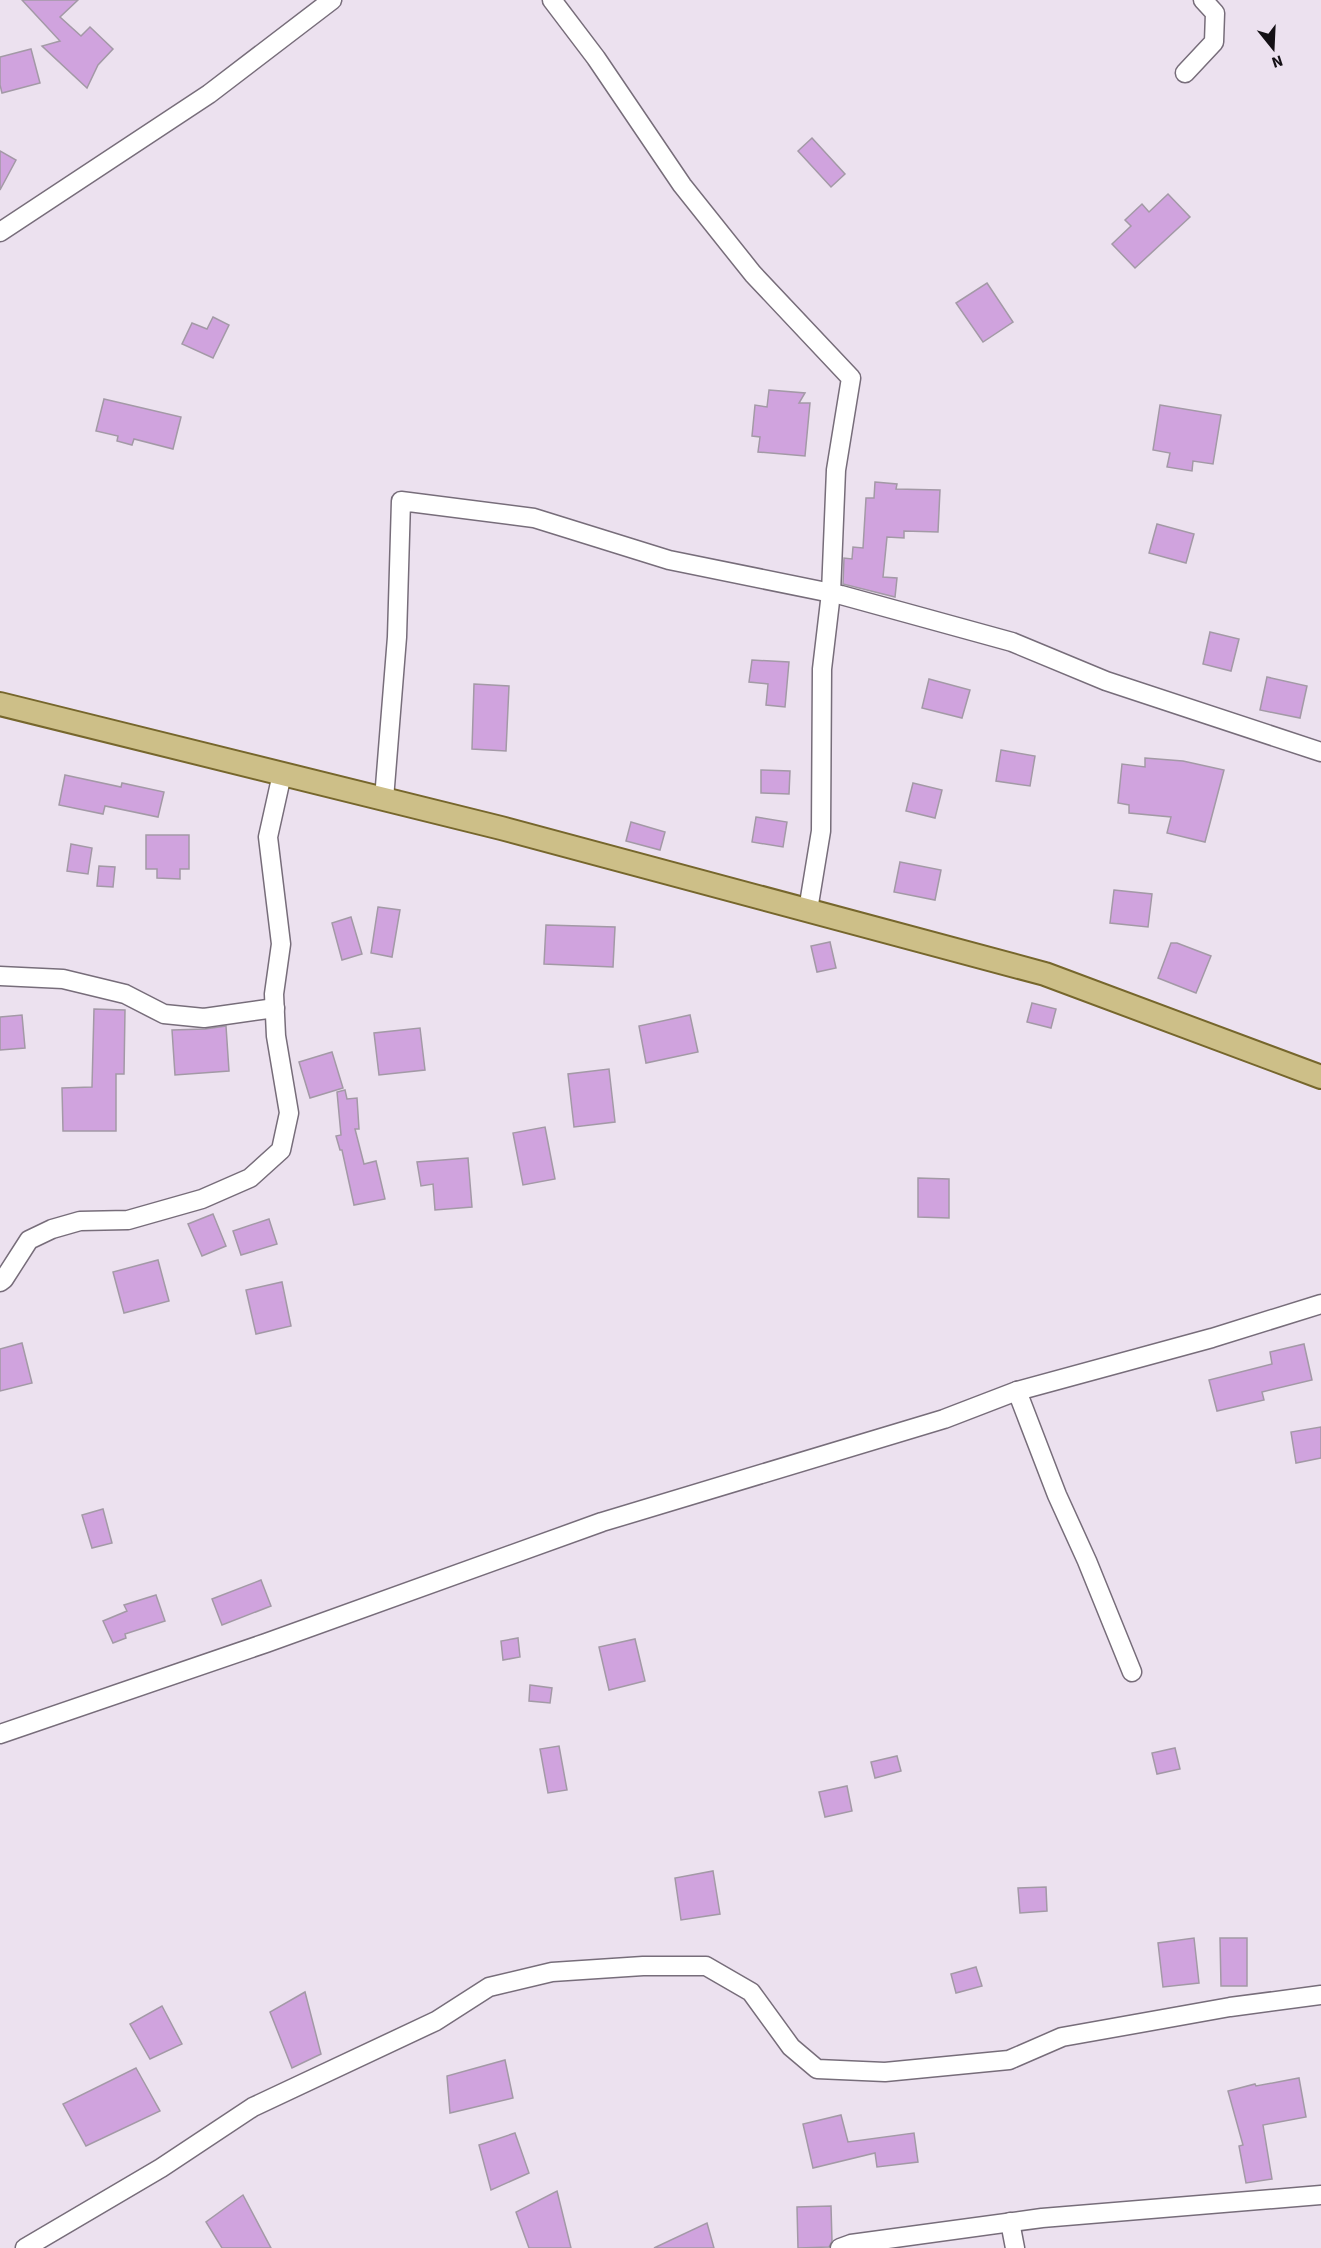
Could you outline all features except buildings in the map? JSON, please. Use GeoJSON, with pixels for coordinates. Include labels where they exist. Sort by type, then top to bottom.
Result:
{"type":"FeatureCollection","features":[{"type":"Feature","properties":{"kind":"main road"},"geometry":{"type":"LineString","coordinates":[[0,704],[501,828],[1045,974],[1321,1077]]}},
{"type":"Feature","properties":{"kind":"street"},"geometry":{"type":"LineString","coordinates":[[0,232],[209,94],[332,0]]}},
{"type":"Feature","properties":{"kind":"street"},"geometry":{"type":"LineString","coordinates":[[552,0],[596,58],[682,185],[753,274],[852,378],[836,470],[831,593],[822,669],[821,831],[808,910]]}},
{"type":"Feature","properties":{"kind":"street"},"geometry":{"type":"LineString","coordinates":[[1185,73],[1214,42],[1215,13],[1203,0]]}},
{"type":"Feature","properties":{"kind":"street"},"geometry":{"type":"LineString","coordinates":[[384,799],[397,637],[401,501],[534,518],[669,560],[831,593],[1012,642],[1106,681],[1321,752]]}},
{"type":"Feature","properties":{"kind":"street"},"geometry":{"type":"LineString","coordinates":[[0,1282],[28,1240],[52,1228],[80,1221],[128,1220],[202,1199],[250,1178],[281,1150],[290,1113],[276,1036],[274,994],[281,944],[268,837],[282,774]]}},
{"type":"Feature","properties":{"kind":"street"},"geometry":{"type":"LineString","coordinates":[[0,976],[63,979],[125,994],[164,1014],[204,1018],[275,1008]]}},
{"type":"Feature","properties":{"kind":"street"},"geometry":{"type":"LineString","coordinates":[[0,1734],[266,1643],[602,1522],[944,1419],[1017,1391],[1212,1338],[1321,1304]]}},
{"type":"Feature","properties":{"kind":"street"},"geometry":{"type":"LineString","coordinates":[[1017,1391],[1057,1495],[1132,1672]]}},
{"type":"Feature","properties":{"kind":"street"},"geometry":{"type":"LineString","coordinates":[[25,2248],[161,2168],[253,2107],[436,2021],[489,1987],[552,1972],[644,1966],[706,1966],[751,1992],[790,2048],[817,2069],[885,2072],[1009,2060],[1062,2037],[1230,2007],[1321,1995]]}},
{"type":"Feature","properties":{"kind":"street"},"geometry":{"type":"LineString","coordinates":[[840,2248],[851,2244],[1054,2217],[1321,2195]]}},
{"type":"Feature","properties":{"kind":"street"},"geometry":{"type":"LineString","coordinates":[[1010,2222],[1015,2248]]}}]}
